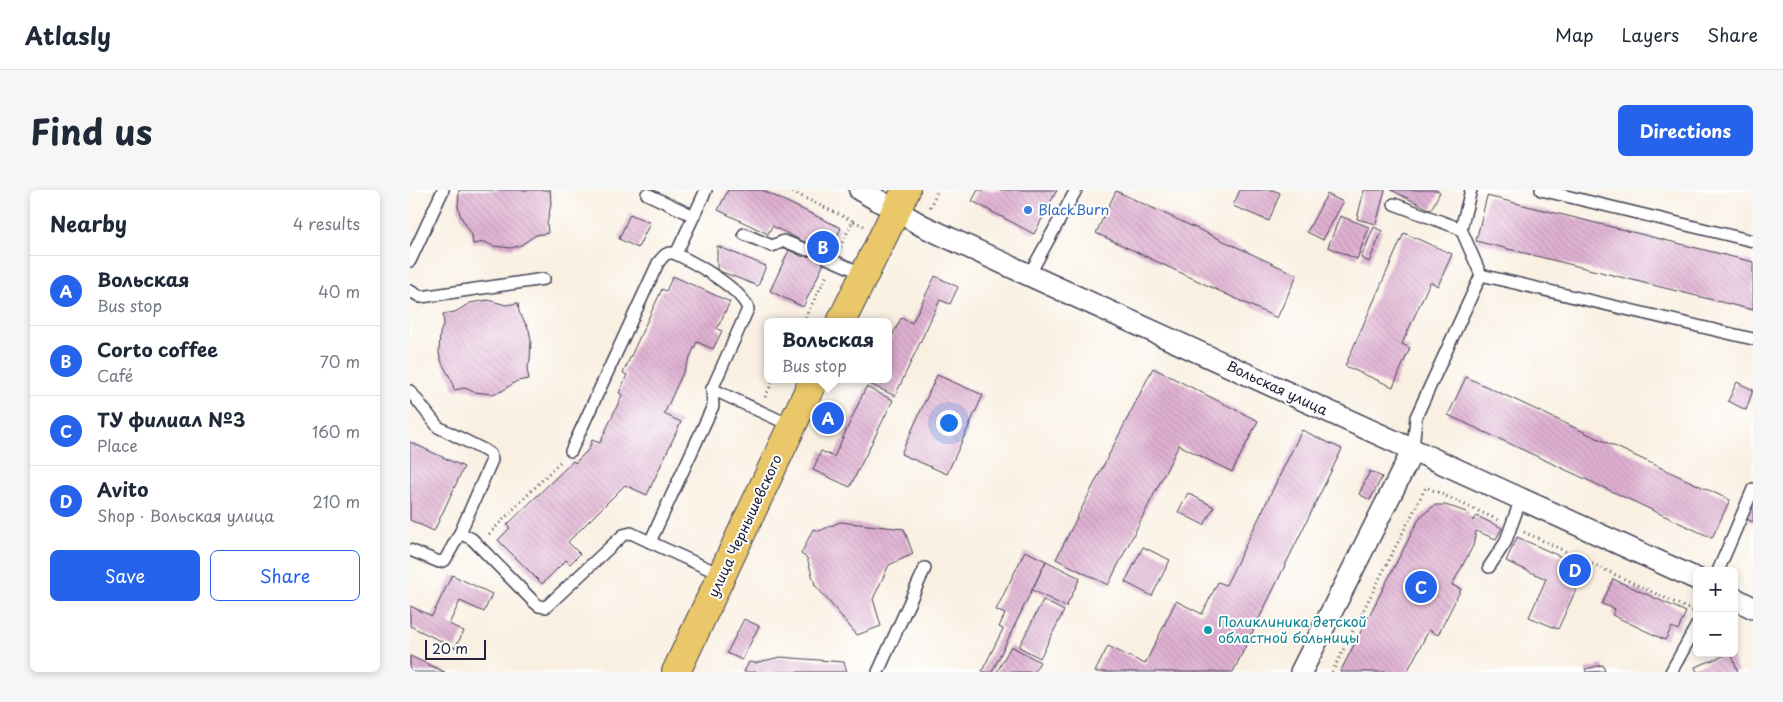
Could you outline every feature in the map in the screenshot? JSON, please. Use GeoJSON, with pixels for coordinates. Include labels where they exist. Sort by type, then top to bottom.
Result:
{"type":"FeatureCollection","features":[{"type":"Feature","properties":{"kind":"main road"},"geometry":{"type":"LineString","coordinates":[[843,318],[900,200]]}},
{"type":"Feature","properties":{"kind":"main road","name":"улица Чернышевского"},"geometry":{"type":"LineString","coordinates":[[676,672],[812,383]]}},
{"type":"Feature","properties":{"kind":"street","name":"Вольская улица"},"geometry":{"type":"LineString","coordinates":[[860,190],[900,200],[1029,275],[1693,577]]}},
{"type":"Feature","properties":{"kind":"street"},"geometry":{"type":"LineString","coordinates":[[1301,672],[1413,450]]}},
{"type":"Feature","properties":{"kind":"street"},"geometry":{"type":"LineString","coordinates":[[1738,600],[1753,608]]}},
{"type":"Feature","properties":{"kind":"lane"},"geometry":{"type":"LineString","coordinates":[[410,262],[443,190]]}},
{"type":"Feature","properties":{"kind":"lane"},"geometry":{"type":"LineString","coordinates":[[676,254],[706,190]]}},
{"type":"Feature","properties":{"kind":"lane"},"geometry":{"type":"LineString","coordinates":[[1029,275],[1076,190]]}},
{"type":"Feature","properties":{"kind":"lane"},"geometry":{"type":"LineString","coordinates":[[1413,450],[1416,417],[1481,275],[1461,229],[1471,190]]}},
{"type":"Feature","properties":{"kind":"lane"},"geometry":{"type":"LineString","coordinates":[[1541,190],[1753,241]]}},
{"type":"Feature","properties":{"kind":"lane"},"geometry":{"type":"LineString","coordinates":[[647,194],[694,216]]}},
{"type":"Feature","properties":{"kind":"lane"},"geometry":{"type":"LineString","coordinates":[[1394,204],[1461,229]]}},
{"type":"Feature","properties":{"kind":"lane"},"geometry":{"type":"LineString","coordinates":[[744,234],[772,246],[784,241],[807,250]]}},
{"type":"Feature","properties":{"kind":"lane"},"geometry":{"type":"LineString","coordinates":[[571,451],[658,263],[664,254],[671,252],[702,266],[742,298],[748,309],[712,389],[713,406],[650,542]]}},
{"type":"Feature","properties":{"kind":"lane"},"geometry":{"type":"LineString","coordinates":[[826,258],[864,274]]}},
{"type":"Feature","properties":{"kind":"lane"},"geometry":{"type":"LineString","coordinates":[[1481,275],[1753,338]]}},
{"type":"Feature","properties":{"kind":"lane"},"geometry":{"type":"LineString","coordinates":[[410,292],[421,297],[544,279]]}},
{"type":"Feature","properties":{"kind":"lane"},"geometry":{"type":"LineString","coordinates":[[712,389],[792,426]]}},
{"type":"Feature","properties":{"kind":"lane"},"geometry":{"type":"LineString","coordinates":[[410,391],[438,427],[484,450],[490,454],[492,460],[460,533],[445,560],[439,562],[410,550]]}},
{"type":"Feature","properties":{"kind":"lane"},"geometry":{"type":"LineString","coordinates":[[1720,567],[1753,489]]}},
{"type":"Feature","properties":{"kind":"lane"},"geometry":{"type":"LineString","coordinates":[[1488,567],[1505,543],[1521,499]]}},
{"type":"Feature","properties":{"kind":"lane"},"geometry":{"type":"LineString","coordinates":[[460,533],[472,539],[539,606],[546,607],[623,535],[631,533],[722,575]]}},
{"type":"Feature","properties":{"kind":"lane"},"geometry":{"type":"LineString","coordinates":[[878,672],[925,568]]}},
{"type":"Feature","properties":{"kind":"lane"},"geometry":{"type":"LineString","coordinates":[[1671,672],[1693,633]]}},
{"type":"Feature","properties":{"kind":"path"},"geometry":{"type":"LineString","coordinates":[[788,190],[853,221]]}},
{"type":"Feature","properties":{"kind":"path"},"geometry":{"type":"LineString","coordinates":[[478,546],[571,451]]}},
{"type":"Feature","properties":{"kind":"path"},"geometry":{"type":"LineString","coordinates":[[1332,672],[1426,487],[1695,612]]}},
{"type":"Feature","properties":{"kind":"building"},"geometry":{"type":"Polygon","coordinates":[[[459,190],[550,190],[551,204],[547,224],[548,233],[536,235],[521,245],[512,248],[493,246],[485,242],[473,244],[472,235],[461,217],[458,207],[459,190]]]}},
{"type":"Feature","properties":{"kind":"building"},"geometry":{"type":"Polygon","coordinates":[[[728,190],[762,190],[841,228],[803,307],[770,291],[789,250],[803,257],[809,244],[772,226],[768,234],[718,210],[728,190]]]}},
{"type":"Feature","properties":{"kind":"building"},"geometry":{"type":"Polygon","coordinates":[[[978,190],[1057,190],[1034,234],[972,201],[978,190]]]}},
{"type":"Feature","properties":{"kind":"building"},"geometry":{"type":"Polygon","coordinates":[[[1240,190],[1273,190],[1280,193],[1269,221],[1233,206],[1240,190]]]}},
{"type":"Feature","properties":{"kind":"building"},"geometry":{"type":"Polygon","coordinates":[[[1364,190],[1385,190],[1376,224],[1357,219],[1364,190]]]}},
{"type":"Feature","properties":{"kind":"building"},"geometry":{"type":"Polygon","coordinates":[[[1391,190],[1436,190],[1440,192],[1431,210],[1391,190]]]}},
{"type":"Feature","properties":{"kind":"building"},"geometry":{"type":"Polygon","coordinates":[[[1116,191],[1297,275],[1277,318],[1096,233],[1116,191]]]}},
{"type":"Feature","properties":{"kind":"building"},"geometry":{"type":"Polygon","coordinates":[[[1327,194],[1343,202],[1323,240],[1307,232],[1327,194]]]}},
{"type":"Feature","properties":{"kind":"building"},"geometry":{"type":"Polygon","coordinates":[[[1487,196],[1753,262],[1753,310],[1476,241],[1487,196]]]}},
{"type":"Feature","properties":{"kind":"building"},"geometry":{"type":"Polygon","coordinates":[[[630,214],[650,223],[638,248],[619,239],[630,214]]]}},
{"type":"Feature","properties":{"kind":"building"},"geometry":{"type":"Polygon","coordinates":[[[1340,216],[1369,227],[1357,259],[1328,247],[1340,216]]]}},
{"type":"Feature","properties":{"kind":"building"},"geometry":{"type":"Polygon","coordinates":[[[1374,227],[1382,231],[1369,262],[1361,258],[1374,227]]]}},
{"type":"Feature","properties":{"kind":"building"},"geometry":{"type":"Polygon","coordinates":[[[1404,233],[1452,254],[1438,286],[1430,282],[1402,344],[1410,348],[1393,387],[1345,366],[1404,233]]]}},
{"type":"Feature","properties":{"kind":"building"},"geometry":{"type":"Polygon","coordinates":[[[717,246],[766,266],[758,286],[717,270],[717,246]]]}},
{"type":"Feature","properties":{"kind":"building"},"geometry":{"type":"Polygon","coordinates":[[[673,276],[730,302],[717,329],[722,331],[713,349],[697,342],[664,414],[681,422],[647,495],[625,485],[568,542],[580,554],[570,564],[566,560],[542,584],[498,540],[510,528],[507,525],[573,461],[575,463],[589,449],[592,440],[600,443],[622,395],[619,393],[627,375],[623,373],[662,289],[666,291],[673,276]]]}},
{"type":"Feature","properties":{"kind":"building"},"geometry":{"type":"Polygon","coordinates":[[[935,276],[958,287],[950,304],[940,300],[895,396],[870,384],[892,383],[892,337],[901,318],[912,323],[935,276]]]}},
{"type":"Feature","properties":{"kind":"building"},"geometry":{"type":"Polygon","coordinates":[[[488,300],[506,305],[518,303],[519,312],[529,330],[531,340],[530,360],[527,370],[529,379],[517,381],[502,391],[492,394],[474,392],[465,388],[454,390],[452,381],[439,353],[440,333],[444,323],[443,314],[455,312],[470,303],[488,300]]]}},
{"type":"Feature","properties":{"kind":"building"},"geometry":{"type":"Polygon","coordinates":[[[1153,368],[1258,421],[1232,472],[1179,445],[1108,585],[1056,559],[1153,368]]]}},
{"type":"Feature","properties":{"kind":"building"},"geometry":{"type":"Polygon","coordinates":[[[937,375],[983,395],[947,474],[901,454],[937,375]]]}},
{"type":"Feature","properties":{"kind":"building"},"geometry":{"type":"Polygon","coordinates":[[[1466,377],[1730,500],[1712,538],[1448,415],[1466,377]]]}},
{"type":"Feature","properties":{"kind":"building"},"geometry":{"type":"Polygon","coordinates":[[[1737,382],[1753,390],[1746,410],[1728,401],[1737,382]]]}},
{"type":"Feature","properties":{"kind":"building"},"geometry":{"type":"Polygon","coordinates":[[[866,387],[893,400],[850,487],[813,470],[821,451],[834,457],[866,387]]]}},
{"type":"Feature","properties":{"kind":"building"},"geometry":{"type":"Polygon","coordinates":[[[1302,430],[1342,449],[1233,672],[1095,672],[1108,646],[1145,664],[1176,601],[1202,614],[1218,582],[1226,585],[1302,430]]]}},
{"type":"Feature","properties":{"kind":"building"},"geometry":{"type":"Polygon","coordinates":[[[410,442],[464,467],[434,531],[410,520],[410,442]]]}},
{"type":"Feature","properties":{"kind":"building"},"geometry":{"type":"Polygon","coordinates":[[[1370,471],[1382,477],[1370,500],[1359,494],[1370,471]]]}},
{"type":"Feature","properties":{"kind":"building"},"geometry":{"type":"Polygon","coordinates":[[[1188,493],[1214,507],[1204,525],[1178,512],[1188,493]]]}},
{"type":"Feature","properties":{"kind":"building"},"geometry":{"type":"Polygon","coordinates":[[[1753,499],[1753,522],[1744,518],[1753,499]]]}},
{"type":"Feature","properties":{"kind":"building"},"geometry":{"type":"Polygon","coordinates":[[[1435,505],[1455,508],[1466,512],[1473,521],[1477,516],[1502,528],[1496,539],[1476,531],[1473,546],[1452,585],[1461,589],[1438,635],[1429,630],[1407,672],[1340,672],[1420,517],[1435,505]]]}},
{"type":"Feature","properties":{"kind":"building"},"geometry":{"type":"Polygon","coordinates":[[[840,522],[904,529],[913,554],[889,565],[873,599],[881,626],[857,635],[815,585],[807,558],[801,554],[813,529],[819,531],[840,522]]]}},
{"type":"Feature","properties":{"kind":"building"},"geometry":{"type":"Polygon","coordinates":[[[1517,537],[1586,568],[1558,629],[1529,617],[1546,579],[1506,561],[1517,537]]]}},
{"type":"Feature","properties":{"kind":"building"},"geometry":{"type":"Polygon","coordinates":[[[1143,547],[1170,560],[1152,596],[1125,582],[1143,547]]]}},
{"type":"Feature","properties":{"kind":"building"},"geometry":{"type":"Polygon","coordinates":[[[1025,551],[1046,561],[992,672],[982,671],[1003,629],[999,627],[1005,614],[996,610],[1025,551]]]}},
{"type":"Feature","properties":{"kind":"building"},"geometry":{"type":"Polygon","coordinates":[[[1046,561],[1080,578],[1066,607],[1032,590],[1046,561]]]}},
{"type":"Feature","properties":{"kind":"building"},"geometry":{"type":"Polygon","coordinates":[[[452,575],[492,594],[484,612],[460,601],[449,624],[464,631],[455,648],[410,626],[410,606],[432,616],[452,575]]]}},
{"type":"Feature","properties":{"kind":"building"},"geometry":{"type":"Polygon","coordinates":[[[1613,579],[1686,612],[1678,630],[1672,627],[1665,640],[1612,615],[1615,609],[1602,604],[1613,579]]]}},
{"type":"Feature","properties":{"kind":"building"},"geometry":{"type":"Polygon","coordinates":[[[1043,600],[1064,611],[1040,658],[1019,647],[1043,600]]]}},
{"type":"Feature","properties":{"kind":"building"},"geometry":{"type":"Polygon","coordinates":[[[744,619],[759,626],[742,660],[727,653],[744,619]]]}},
{"type":"Feature","properties":{"kind":"building"},"geometry":{"type":"Polygon","coordinates":[[[1011,646],[1040,662],[1034,672],[997,672],[1011,646]]]}},
{"type":"Feature","properties":{"kind":"building"},"geometry":{"type":"Polygon","coordinates":[[[410,656],[445,672],[410,672],[410,656]]]}},
{"type":"Feature","properties":{"kind":"building"},"geometry":{"type":"Polygon","coordinates":[[[780,657],[844,662],[847,672],[744,672],[749,662],[755,663],[780,657]]]}},
{"type":"Feature","properties":{"kind":"building"},"geometry":{"type":"Polygon","coordinates":[[[1721,657],[1732,657],[1738,672],[1697,672],[1695,667],[1721,657]]]}},
{"type":"Feature","properties":{"kind":"building"},"geometry":{"type":"Polygon","coordinates":[[[1603,665],[1605,671],[1586,672],[1585,669],[1603,665]]]}},
{"type":"Feature","properties":{"kind":"place","name":"BlackBurn"},"geometry":{"type":"Point","coordinates":[1028,210]}},
{"type":"Feature","properties":{"kind":"place","name":"Corto coffee"},"geometry":{"type":"Point","coordinates":[823,247]}},
{"type":"Feature","properties":{"kind":"place","name":"Вольская"},"geometry":{"type":"Point","coordinates":[828,418]}},
{"type":"Feature","properties":{"kind":"place","name":"Avito"},"geometry":{"type":"Point","coordinates":[1575,570]}},
{"type":"Feature","properties":{"kind":"place","name":"ТУ филиал №3"},"geometry":{"type":"Point","coordinates":[1421,587]}},
{"type":"Feature","properties":{"kind":"place","name":"Поликлиника детской областной больницы"},"geometry":{"type":"Point","coordinates":[1208,630]}}]}
